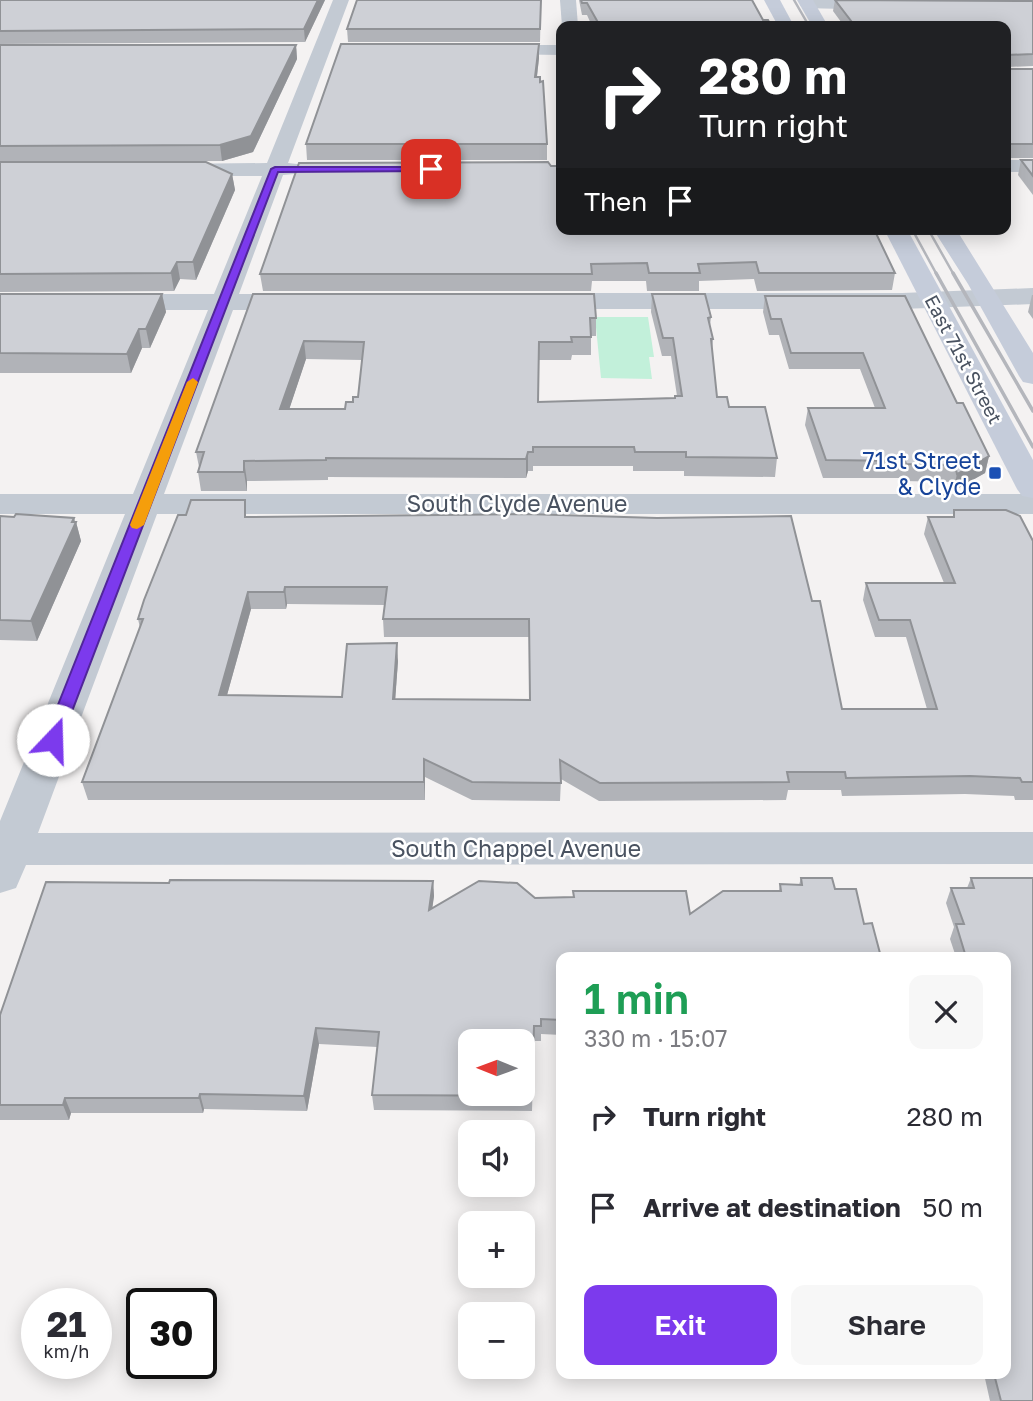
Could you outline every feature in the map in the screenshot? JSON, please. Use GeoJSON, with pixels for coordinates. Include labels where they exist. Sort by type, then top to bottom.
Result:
{"type":"FeatureCollection","features":[{"type":"Feature","properties":{"kind":"main road"},"geometry":{"type":"LineString","coordinates":[[772,0],[783,21]]}},
{"type":"Feature","properties":{"kind":"main road"},"geometry":{"type":"LineString","coordinates":[[806,3],[817,21]]}},
{"type":"Feature","properties":{"kind":"main road","name":"East 71st Street"},"geometry":{"type":"LineString","coordinates":[[898,235],[1033,489]]}},
{"type":"Feature","properties":{"kind":"main road"},"geometry":{"type":"LineString","coordinates":[[948,235],[1033,376]]}},
{"type":"Feature","properties":{"kind":"street"},"geometry":{"type":"LineString","coordinates":[[3,858],[341,0]]}},
{"type":"Feature","properties":{"kind":"street"},"geometry":{"type":"LineString","coordinates":[[568,0],[570,21]]}},
{"type":"Feature","properties":{"kind":"street"},"geometry":{"type":"LineString","coordinates":[[806,3],[897,5]]}},
{"type":"Feature","properties":{"kind":"street"},"geometry":{"type":"LineString","coordinates":[[474,50],[556,50]]}},
{"type":"Feature","properties":{"kind":"street"},"geometry":{"type":"LineString","coordinates":[[1011,166],[1033,166]]}},
{"type":"Feature","properties":{"kind":"street"},"geometry":{"type":"LineString","coordinates":[[155,170],[314,169]]}},
{"type":"Feature","properties":{"kind":"street"},"geometry":{"type":"LineString","coordinates":[[517,301],[1033,296]]}},
{"type":"Feature","properties":{"kind":"street"},"geometry":{"type":"LineString","coordinates":[[82,302],[323,302]]}},
{"type":"Feature","properties":{"kind":"street","name":"South Clyde Avenue"},"geometry":{"type":"LineString","coordinates":[[0,504],[1033,504]]}},
{"type":"Feature","properties":{"kind":"street","name":"South Chappel Avenue"},"geometry":{"type":"LineString","coordinates":[[3,858],[1033,848]]}},
{"type":"Feature","properties":{"kind":"green space"},"geometry":{"type":"Polygon","coordinates":[[[595,317],[648,317],[654,357],[649,357],[652,379],[601,378],[595,317]]]}},
{"type":"Feature","properties":{"kind":"building"},"geometry":{"type":"Polygon","coordinates":[[[0,0],[318,0],[304,29],[0,31],[0,0]]]}},
{"type":"Feature","properties":{"kind":"building"},"geometry":{"type":"Polygon","coordinates":[[[357,0],[541,0],[540,29],[347,29],[357,0]]]}},
{"type":"Feature","properties":{"kind":"building"},"geometry":{"type":"Polygon","coordinates":[[[581,0],[752,0],[763,20],[768,21],[597,21],[587,3],[582,3],[581,0]]]}},
{"type":"Feature","properties":{"kind":"building"},"geometry":{"type":"Polygon","coordinates":[[[835,0],[1033,1],[1033,54],[1011,55],[1011,21],[851,21],[835,0]]]}},
{"type":"Feature","properties":{"kind":"building"},"geometry":{"type":"Polygon","coordinates":[[[341,44],[539,44],[535,77],[540,77],[540,82],[543,81],[547,144],[306,144],[341,44]]]}},
{"type":"Feature","properties":{"kind":"building"},"geometry":{"type":"Polygon","coordinates":[[[0,45],[296,45],[251,136],[220,145],[0,146],[0,45]]]}},
{"type":"Feature","properties":{"kind":"building"},"geometry":{"type":"Polygon","coordinates":[[[1011,69],[1033,69],[1033,144],[1011,144],[1011,69]]]}},
{"type":"Feature","properties":{"kind":"building"},"geometry":{"type":"Polygon","coordinates":[[[1021,160],[1033,160],[1033,176],[1021,160]]]}},
{"type":"Feature","properties":{"kind":"building"},"geometry":{"type":"Polygon","coordinates":[[[0,162],[206,162],[232,174],[193,262],[177,262],[171,273],[0,274],[0,162]]]}},
{"type":"Feature","properties":{"kind":"building"},"geometry":{"type":"Polygon","coordinates":[[[548,162],[551,166],[556,166],[556,235],[877,235],[895,273],[759,273],[756,262],[698,264],[700,273],[649,273],[647,263],[591,264],[592,274],[260,274],[299,163],[548,162]]]}},
{"type":"Feature","properties":{"kind":"building"},"geometry":{"type":"Polygon","coordinates":[[[0,294],[162,294],[146,329],[139,329],[127,354],[0,353],[0,294]]]}},
{"type":"Feature","properties":{"kind":"building"},"geometry":{"type":"Polygon","coordinates":[[[253,294],[594,294],[596,318],[590,318],[591,337],[571,337],[572,342],[539,342],[538,402],[682,396],[673,338],[663,338],[652,294],[705,294],[711,317],[708,318],[713,339],[717,397],[727,397],[729,407],[765,407],[777,458],[686,457],[686,452],[635,452],[634,447],[533,447],[533,452],[528,452],[526,459],[326,458],[244,461],[244,472],[198,472],[204,452],[196,452],[253,294]],[[304,341],[280,409],[345,409],[346,402],[353,402],[353,397],[358,397],[364,342],[304,341]]]}},
{"type":"Feature","properties":{"kind":"building"},"geometry":{"type":"Polygon","coordinates":[[[765,296],[905,296],[957,403],[963,403],[989,456],[957,474],[955,465],[826,460],[808,408],[885,408],[863,353],[791,353],[781,319],[771,319],[765,296]]]}},
{"type":"Feature","properties":{"kind":"building"},"geometry":{"type":"Polygon","coordinates":[[[191,500],[245,500],[245,517],[526,514],[657,518],[791,516],[812,601],[820,601],[842,709],[937,709],[910,620],[879,620],[866,583],[955,583],[928,517],[954,517],[954,510],[1006,510],[1020,516],[1033,541],[1033,782],[1022,782],[1020,778],[970,776],[846,778],[845,772],[787,772],[789,782],[600,783],[560,760],[561,783],[472,782],[424,759],[424,782],[82,782],[143,619],[138,619],[144,600],[178,515],[186,515],[191,500]],[[285,587],[284,592],[248,592],[219,695],[342,697],[347,644],[397,643],[393,699],[530,700],[529,619],[383,619],[387,587],[285,587]]]}},
{"type":"Feature","properties":{"kind":"building"},"geometry":{"type":"Polygon","coordinates":[[[16,514],[74,518],[72,522],[76,522],[31,621],[0,620],[0,516],[14,517],[16,514]]]}},
{"type":"Feature","properties":{"kind":"building"},"geometry":{"type":"Polygon","coordinates":[[[801,878],[832,878],[835,889],[856,889],[864,924],[872,923],[880,952],[556,952],[556,1020],[541,1019],[541,1026],[534,1026],[534,1029],[458,1029],[458,1096],[372,1095],[379,1032],[316,1028],[304,1096],[200,1094],[199,1098],[65,1098],[63,1105],[0,1105],[0,1015],[46,882],[433,881],[429,910],[479,881],[517,883],[535,898],[574,897],[573,891],[686,891],[690,914],[723,891],[781,891],[780,884],[802,885],[801,878]]]}},
{"type":"Feature","properties":{"kind":"building"},"geometry":{"type":"Polygon","coordinates":[[[971,878],[1033,878],[1033,1401],[1001,1401],[995,1379],[1011,1379],[1011,952],[964,952],[956,924],[964,924],[951,888],[974,888],[971,878]]]}},
{"type":"Feature","properties":{"kind":"railway"},"geometry":{"type":"LineString","coordinates":[[794,0],[806,21]]}},
{"type":"Feature","properties":{"kind":"railway"},"geometry":{"type":"LineString","coordinates":[[915,235],[937,275]]}},
{"type":"Feature","properties":{"kind":"railway"},"geometry":{"type":"LineString","coordinates":[[931,235],[954,275]]}},
{"type":"Feature","properties":{"kind":"railway"},"geometry":{"type":"LineString","coordinates":[[936,273],[1033,447]]}},
{"type":"Feature","properties":{"kind":"railway"},"geometry":{"type":"LineString","coordinates":[[953,273],[1033,411]]}},
{"type":"Feature","properties":{"kind":"slow traffic"},"geometry":{"type":"LineString","coordinates":[[137,525],[193,382]]}},
{"type":"Feature","properties":{"kind":"place","name":"71st Street & Clyde"},"geometry":{"type":"Point","coordinates":[995,473]}},
{"type":"Feature","properties":{"kind":"route"},"geometry":{"type":"LineString","coordinates":[[53,740],[275,169],[431,169]]}}]}
